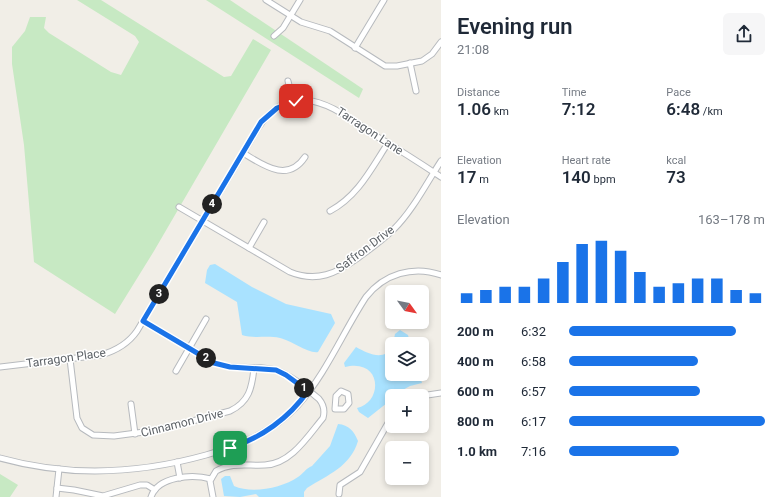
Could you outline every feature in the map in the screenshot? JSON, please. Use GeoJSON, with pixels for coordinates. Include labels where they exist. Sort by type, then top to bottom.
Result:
{"type":"FeatureCollection","features":[{"type":"Feature","properties":{"kind":"street"},"geometry":{"type":"LineString","coordinates":[[266,0],[305,24],[330,31],[385,66],[410,64],[428,58],[441,42]]}},
{"type":"Feature","properties":{"kind":"street"},"geometry":{"type":"LineString","coordinates":[[274,36],[283,28],[300,0]]}},
{"type":"Feature","properties":{"kind":"street"},"geometry":{"type":"LineString","coordinates":[[355,48],[384,0]]}},
{"type":"Feature","properties":{"kind":"street"},"geometry":{"type":"LineString","coordinates":[[410,64],[416,91]]}},
{"type":"Feature","properties":{"kind":"street"},"geometry":{"type":"LineString","coordinates":[[288,81],[293,102]]}},
{"type":"Feature","properties":{"kind":"street","name":"Tarragon Lane"},"geometry":{"type":"LineString","coordinates":[[293,102],[309,100],[327,104],[441,177]]}},
{"type":"Feature","properties":{"kind":"street","name":"Tarragon Place"},"geometry":{"type":"LineString","coordinates":[[0,367],[101,355],[118,348],[133,336],[266,116],[278,108],[293,102]]}},
{"type":"Feature","properties":{"kind":"street"},"geometry":{"type":"LineString","coordinates":[[330,211],[340,205],[357,190],[388,143]]}},
{"type":"Feature","properties":{"kind":"street"},"geometry":{"type":"LineString","coordinates":[[243,153],[269,168],[281,171],[295,167],[305,157]]}},
{"type":"Feature","properties":{"kind":"street","name":"Saffron Drive"},"geometry":{"type":"LineString","coordinates":[[179,207],[285,270],[298,275],[317,277],[334,273],[377,244],[393,230],[409,210],[441,161]]}},
{"type":"Feature","properties":{"kind":"street"},"geometry":{"type":"LineString","coordinates":[[249,248],[264,222]]}},
{"type":"Feature","properties":{"kind":"street"},"geometry":{"type":"LineString","coordinates":[[0,458],[59,469],[125,470],[176,462],[233,447],[259,435],[292,411],[308,391],[364,300],[375,287],[391,276],[407,271],[426,271],[441,275]]}},
{"type":"Feature","properties":{"kind":"street"},"geometry":{"type":"LineString","coordinates":[[176,371],[206,319]]}},
{"type":"Feature","properties":{"kind":"street"},"geometry":{"type":"LineString","coordinates":[[143,321],[222,366],[254,368],[279,372],[320,400],[324,408],[322,419],[294,453],[270,465],[239,464],[221,468],[214,472],[211,478],[213,497]]}},
{"type":"Feature","properties":{"kind":"street","name":"Cinnamon Drive"},"geometry":{"type":"LineString","coordinates":[[70,359],[76,418],[82,428],[89,433],[98,436],[135,434],[177,426],[236,408],[249,394],[252,385],[254,368]]}},
{"type":"Feature","properties":{"kind":"street"},"geometry":{"type":"LineString","coordinates":[[429,395],[441,393]]}},
{"type":"Feature","properties":{"kind":"street"},"geometry":{"type":"LineString","coordinates":[[131,404],[135,434]]}},
{"type":"Feature","properties":{"kind":"street"},"geometry":{"type":"LineString","coordinates":[[324,408],[335,409]]}},
{"type":"Feature","properties":{"kind":"street"},"geometry":{"type":"LineString","coordinates":[[338,494],[340,485],[360,472],[385,428]]}},
{"type":"Feature","properties":{"kind":"street"},"geometry":{"type":"LineString","coordinates":[[176,462],[180,478]]}},
{"type":"Feature","properties":{"kind":"street"},"geometry":{"type":"LineString","coordinates":[[56,497],[59,469]]}},
{"type":"Feature","properties":{"kind":"street"},"geometry":{"type":"LineString","coordinates":[[151,497],[154,490],[162,483],[197,475],[211,478]]}},
{"type":"Feature","properties":{"kind":"street"},"geometry":{"type":"LineString","coordinates":[[57,488],[103,496],[140,485],[147,485],[154,490]]}},
{"type":"Feature","properties":{"kind":"green space"},"geometry":{"type":"Polygon","coordinates":[[[77,0],[101,0],[224,77],[231,76],[253,39],[271,50],[154,251],[115,314],[34,262],[24,145],[12,64],[12,47],[25,31],[30,17],[46,17],[44,28],[49,33],[111,72],[121,75],[139,42],[135,36],[77,0]]]}},
{"type":"Feature","properties":{"kind":"green space"},"geometry":{"type":"Polygon","coordinates":[[[206,0],[230,0],[363,89],[359,98],[206,0]]]}},
{"type":"Feature","properties":{"kind":"green space"},"geometry":{"type":"Polygon","coordinates":[[[0,474],[18,485],[10,497],[0,497],[0,474]]]}},
{"type":"Feature","properties":{"kind":"water"},"geometry":{"type":"Polygon","coordinates":[[[215,264],[252,287],[286,304],[331,314],[335,323],[318,352],[310,351],[280,338],[251,337],[242,335],[237,302],[205,283],[207,270],[210,265],[215,264]]]}},
{"type":"Feature","properties":{"kind":"water"},"geometry":{"type":"Polygon","coordinates":[[[400,330],[408,335],[408,337],[394,337],[395,334],[400,330]]]}},
{"type":"Feature","properties":{"kind":"water"},"geometry":{"type":"Polygon","coordinates":[[[356,347],[370,354],[385,354],[385,381],[421,381],[422,383],[405,389],[385,389],[385,405],[368,418],[359,412],[357,408],[366,404],[375,390],[375,382],[372,375],[367,369],[357,366],[345,367],[344,363],[356,347]]]}},
{"type":"Feature","properties":{"kind":"water"},"geometry":{"type":"Polygon","coordinates":[[[338,424],[348,427],[355,434],[358,441],[354,450],[350,457],[338,469],[307,488],[304,492],[304,497],[259,497],[256,494],[240,497],[224,496],[221,479],[225,476],[230,476],[234,486],[249,490],[275,487],[298,477],[312,466],[330,446],[338,424]]]}},
{"type":"Feature","properties":{"kind":"route"},"geometry":{"type":"LineString","coordinates":[[230,448],[259,435],[284,419],[299,404],[308,391],[286,375],[276,370],[230,367],[214,363],[143,321],[261,122],[277,108],[287,103],[296,101]]}}]}
